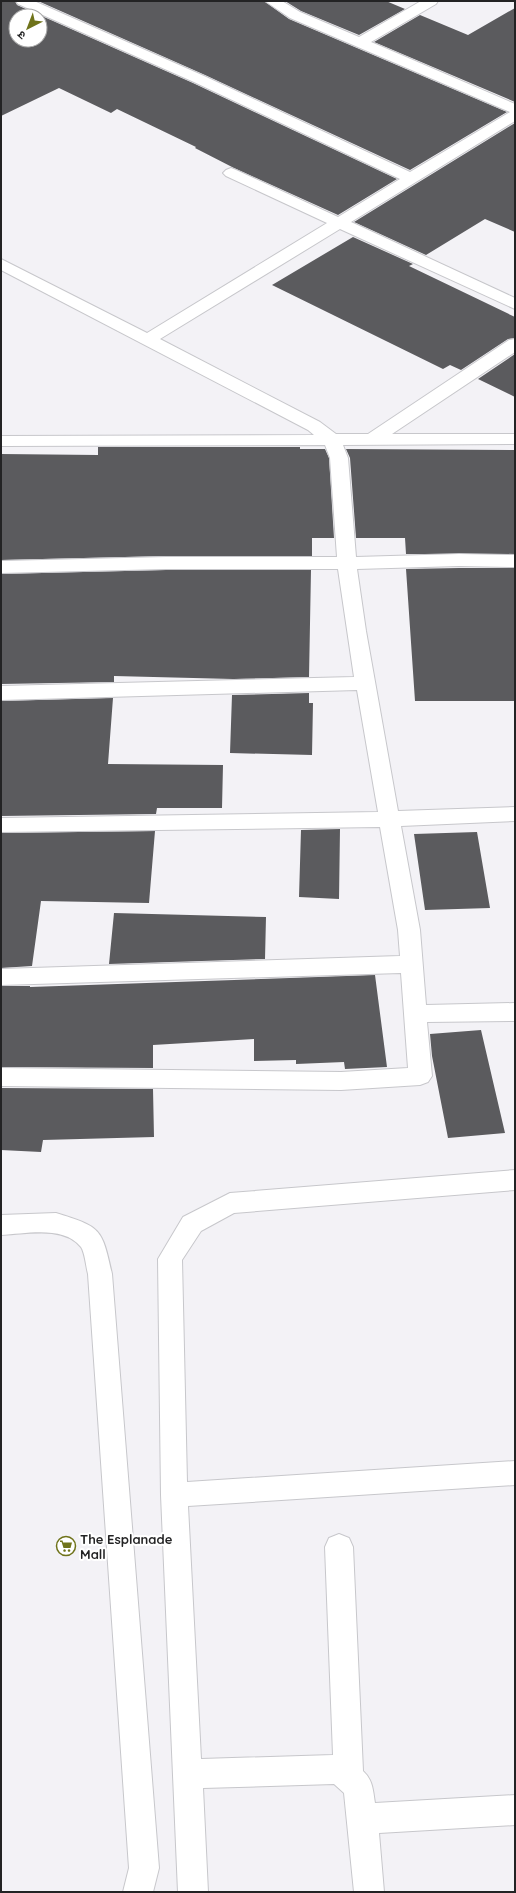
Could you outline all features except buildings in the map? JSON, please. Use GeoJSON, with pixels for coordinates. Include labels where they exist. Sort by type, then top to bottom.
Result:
{"type":"FeatureCollection","features":[{"type":"Feature","properties":{"kind":"street"},"geometry":{"type":"LineString","coordinates":[[23,1],[199,79],[410,178]]}},
{"type":"Feature","properties":{"kind":"street"},"geometry":{"type":"LineString","coordinates":[[272,1],[295,15],[515,109]]}},
{"type":"Feature","properties":{"kind":"street"},"geometry":{"type":"LineString","coordinates":[[360,42],[431,1]]}},
{"type":"Feature","properties":{"kind":"street"},"geometry":{"type":"LineString","coordinates":[[148,340],[515,115]]}},
{"type":"Feature","properties":{"kind":"street"},"geometry":{"type":"LineString","coordinates":[[231,173],[515,304]]}},
{"type":"Feature","properties":{"kind":"street"},"geometry":{"type":"LineString","coordinates":[[1,264],[314,426],[332,440],[339,458],[347,563],[365,683],[409,930],[420,1076],[341,1081],[1,1076]]}},
{"type":"Feature","properties":{"kind":"street"},"geometry":{"type":"LineString","coordinates":[[373,440],[515,344]]}},
{"type":"Feature","properties":{"kind":"street"},"geometry":{"type":"LineString","coordinates":[[1,441],[515,439]]}},
{"type":"Feature","properties":{"kind":"street"},"geometry":{"type":"LineString","coordinates":[[1,567],[174,563],[347,563],[459,560],[515,561]]}},
{"type":"Feature","properties":{"kind":"street"},"geometry":{"type":"LineString","coordinates":[[1,693],[365,683]]}},
{"type":"Feature","properties":{"kind":"street"},"geometry":{"type":"LineString","coordinates":[[1,825],[390,819],[515,814]]}},
{"type":"Feature","properties":{"kind":"street"},"geometry":{"type":"LineString","coordinates":[[1,977],[412,964]]}},
{"type":"Feature","properties":{"kind":"street"},"geometry":{"type":"LineString","coordinates":[[416,1014],[515,1012]]}},
{"type":"Feature","properties":{"kind":"street"},"geometry":{"type":"LineString","coordinates":[[193,1892],[174,1495],[170,1259],[192,1224],[230,1203],[515,1180]]}},
{"type":"Feature","properties":{"kind":"street"},"geometry":{"type":"LineString","coordinates":[[1,1225],[56,1223],[78,1230],[92,1243],[100,1274],[144,1868],[138,1892]]}},
{"type":"Feature","properties":{"kind":"street"},"geometry":{"type":"LineString","coordinates":[[174,1495],[515,1473]]}},
{"type":"Feature","properties":{"kind":"street"},"geometry":{"type":"LineString","coordinates":[[339,1547],[350,1778]]}},
{"type":"Feature","properties":{"kind":"street"},"geometry":{"type":"LineString","coordinates":[[188,1774],[340,1769],[358,1786],[363,1819],[369,1892]]}},
{"type":"Feature","properties":{"kind":"street"},"geometry":{"type":"LineString","coordinates":[[363,1819],[515,1810]]}},
{"type":"Feature","properties":{"kind":"place","name":"The Esplanade Mall"},"geometry":{"type":"Point","coordinates":[66,1546]}}]}
